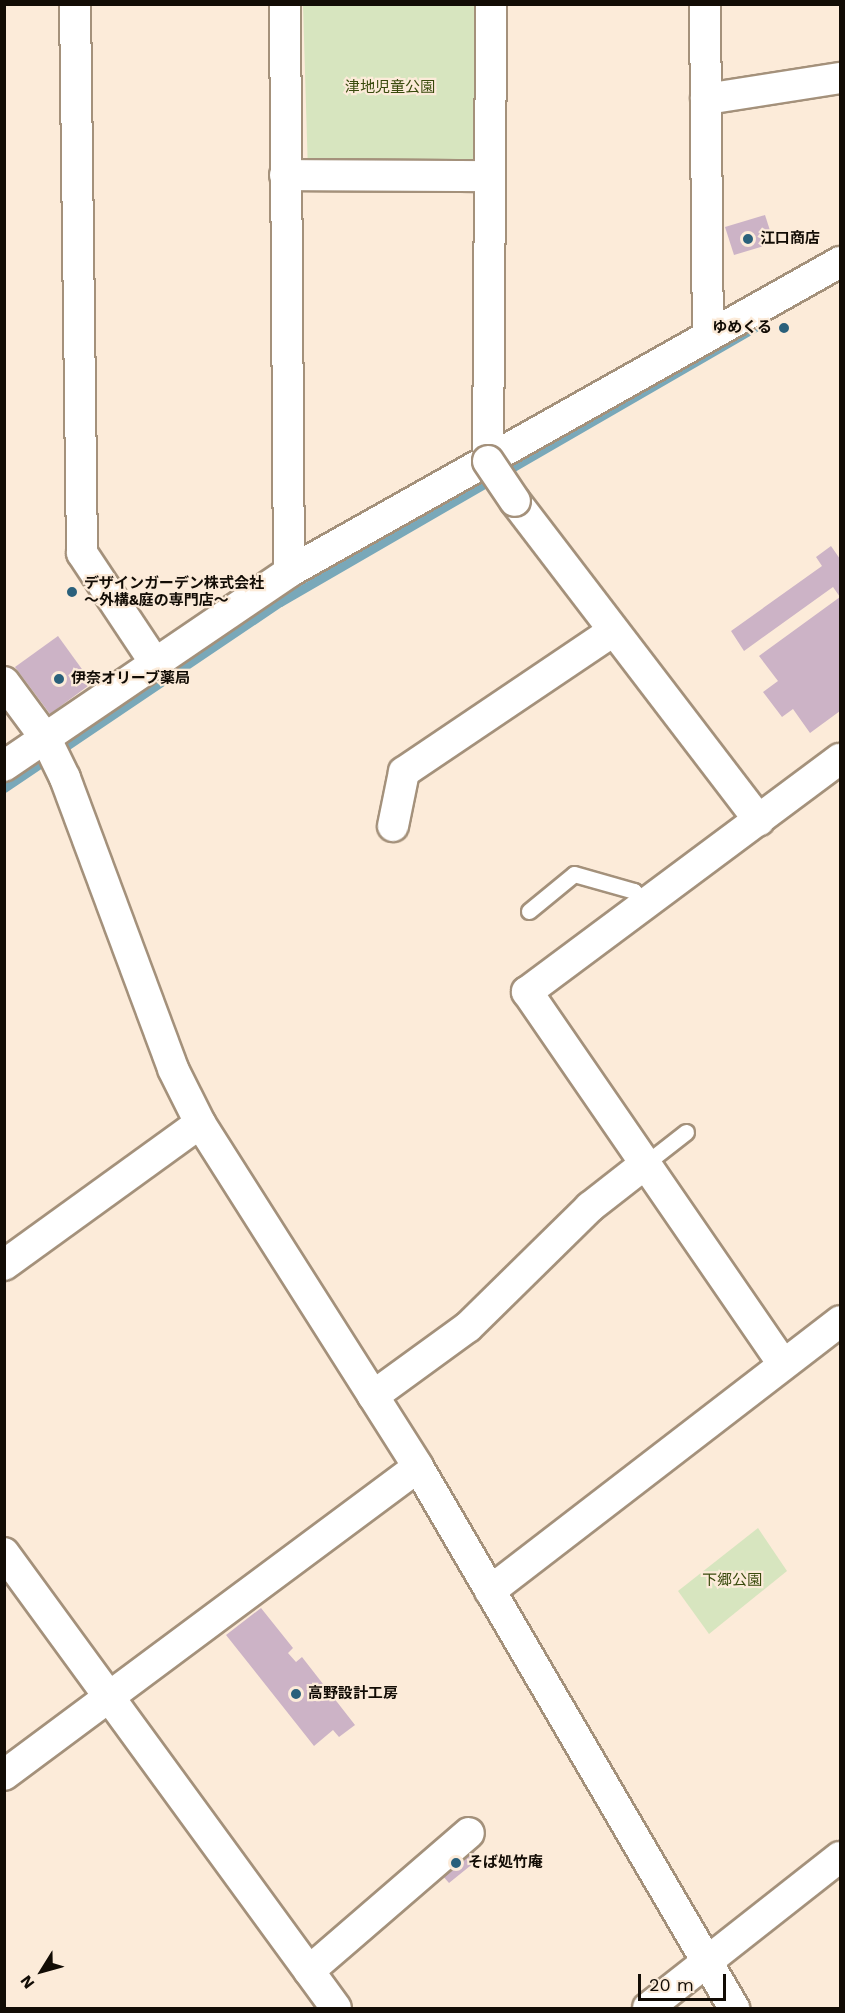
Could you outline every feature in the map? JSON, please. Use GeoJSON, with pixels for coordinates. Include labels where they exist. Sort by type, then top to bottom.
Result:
{"type":"FeatureCollection","features":[{"type":"Feature","properties":{"kind":"street"},"geometry":{"type":"LineString","coordinates":[[75,4],[82,553],[155,663]]}},
{"type":"Feature","properties":{"kind":"street"},"geometry":{"type":"LineString","coordinates":[[285,4],[289,572]]}},
{"type":"Feature","properties":{"kind":"street"},"geometry":{"type":"LineString","coordinates":[[491,4],[488,461],[612,631],[759,820]]}},
{"type":"Feature","properties":{"kind":"street"},"geometry":{"type":"LineString","coordinates":[[705,4],[708,335]]}},
{"type":"Feature","properties":{"kind":"street"},"geometry":{"type":"LineString","coordinates":[[706,99],[840,78]]}},
{"type":"Feature","properties":{"kind":"street"},"geometry":{"type":"LineString","coordinates":[[285,175],[490,176]]}},
{"type":"Feature","properties":{"kind":"street"},"geometry":{"type":"LineString","coordinates":[[4,766],[289,572],[840,261]]}},
{"type":"Feature","properties":{"kind":"street"},"geometry":{"type":"LineString","coordinates":[[393,826],[404,772],[612,631]]}},
{"type":"Feature","properties":{"kind":"street"},"geometry":{"type":"LineString","coordinates":[[4,682],[46,738],[93,846],[173,1069],[200,1123],[418,1467],[734,2008]]}},
{"type":"Feature","properties":{"kind":"street"},"geometry":{"type":"LineString","coordinates":[[783,1364],[527,992],[840,759]]}},
{"type":"Feature","properties":{"kind":"street"},"geometry":{"type":"LineString","coordinates":[[4,1265],[200,1123]]}},
{"type":"Feature","properties":{"kind":"street"},"geometry":{"type":"LineString","coordinates":[[373,1396],[468,1327],[590,1207],[645,1164]]}},
{"type":"Feature","properties":{"kind":"street"},"geometry":{"type":"LineString","coordinates":[[490,1591],[840,1322]]}},
{"type":"Feature","properties":{"kind":"street"},"geometry":{"type":"LineString","coordinates":[[4,1775],[418,1467]]}},
{"type":"Feature","properties":{"kind":"street"},"geometry":{"type":"LineString","coordinates":[[4,1553],[336,2008]]}},
{"type":"Feature","properties":{"kind":"street"},"geometry":{"type":"LineString","coordinates":[[309,1971],[469,1833]]}},
{"type":"Feature","properties":{"kind":"street"},"geometry":{"type":"LineString","coordinates":[[648,2008],[840,1857]]}},
{"type":"Feature","properties":{"kind":"lane"},"geometry":{"type":"LineString","coordinates":[[529,911],[574,874],[634,891],[643,906]]}},
{"type":"Feature","properties":{"kind":"lane"},"geometry":{"type":"LineString","coordinates":[[645,1164],[686,1132]]}},
{"type":"Feature","properties":{"kind":"green space","name":"津地児童公園"},"geometry":{"type":"Polygon","coordinates":[[[303,5],[479,5],[483,169],[308,173],[303,5]]]}},
{"type":"Feature","properties":{"kind":"green space","name":"下郷公園"},"geometry":{"type":"Polygon","coordinates":[[[758,1528],[787,1571],[709,1634],[678,1591],[758,1528]]]}},
{"type":"Feature","properties":{"kind":"building"},"geometry":{"type":"Polygon","coordinates":[[[765,215],[774,243],[734,255],[725,227],[765,215]]]}},
{"type":"Feature","properties":{"kind":"building"},"geometry":{"type":"Polygon","coordinates":[[[831,546],[840,559],[840,597],[833,587],[744,651],[731,631],[822,566],[816,557],[831,546]]]}},
{"type":"Feature","properties":{"kind":"building"},"geometry":{"type":"Polygon","coordinates":[[[840,597],[840,711],[810,733],[793,709],[782,717],[763,692],[778,681],[759,656],[840,597]]]}},
{"type":"Feature","properties":{"kind":"building"},"geometry":{"type":"Polygon","coordinates":[[[58,636],[92,683],[50,714],[15,667],[58,636]]]}},
{"type":"Feature","properties":{"kind":"building"},"geometry":{"type":"Polygon","coordinates":[[[261,1608],[293,1648],[288,1653],[296,1662],[302,1657],[355,1725],[339,1737],[333,1730],[314,1746],[226,1635],[261,1608]]]}},
{"type":"Feature","properties":{"kind":"building"},"geometry":{"type":"Polygon","coordinates":[[[468,1844],[476,1855],[471,1858],[475,1862],[449,1883],[435,1867],[468,1844]]]}},
{"type":"Feature","properties":{"kind":"waterway"},"geometry":{"type":"LineString","coordinates":[[4,788],[280,602],[764,322]]}},
{"type":"Feature","properties":{"kind":"place","name":"江口商店"},"geometry":{"type":"Point","coordinates":[748,239]}},
{"type":"Feature","properties":{"kind":"place","name":"ゆめくる"},"geometry":{"type":"Point","coordinates":[784,328]}},
{"type":"Feature","properties":{"kind":"place","name":"デザインガーデン株式会社 ～外構&庭の専門店～"},"geometry":{"type":"Point","coordinates":[72,592]}},
{"type":"Feature","properties":{"kind":"place","name":"伊奈オリーブ薬局"},"geometry":{"type":"Point","coordinates":[59,679]}},
{"type":"Feature","properties":{"kind":"place","name":"高野設計工房"},"geometry":{"type":"Point","coordinates":[296,1694]}},
{"type":"Feature","properties":{"kind":"place","name":"そば処竹庵"},"geometry":{"type":"Point","coordinates":[456,1863]}}]}
